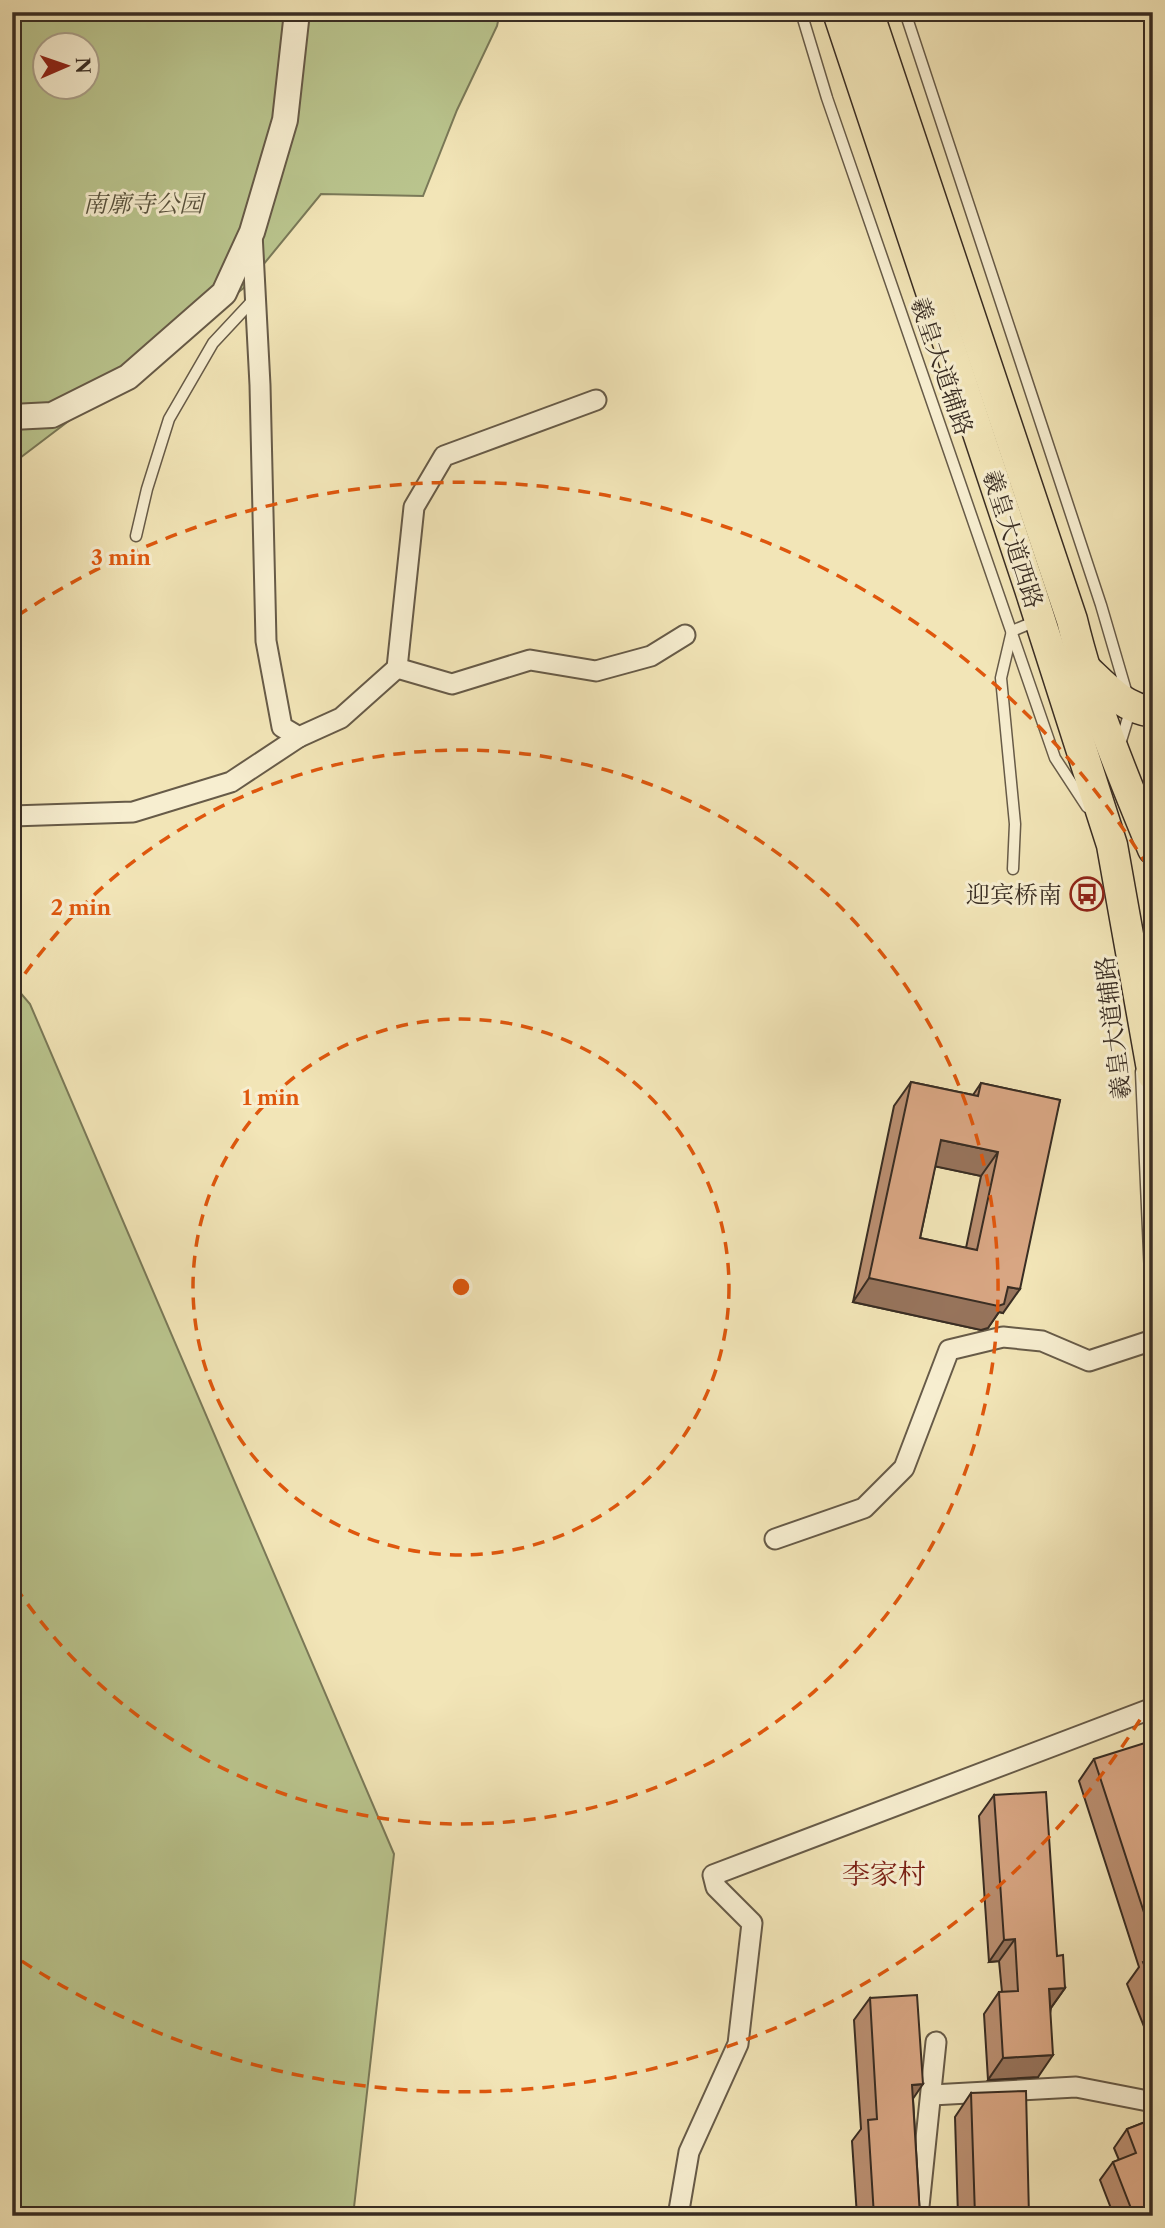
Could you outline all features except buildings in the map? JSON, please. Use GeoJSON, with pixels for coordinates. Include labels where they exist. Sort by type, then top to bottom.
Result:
{"type":"FeatureCollection","features":[{"type":"Feature","properties":{"kind":"main road","name":"羲皇大道西路"},"geometry":{"type":"LineString","coordinates":[[838,12],[1040,619],[1112,845],[1153,1075]]}},
{"type":"Feature","properties":{"kind":"main road","name":"羲皇大道西路"},"geometry":{"type":"LineString","coordinates":[[868,12],[1072,620],[1083,665],[1116,758],[1153,849]]}},
{"type":"Feature","properties":{"kind":"main road"},"geometry":{"type":"LineString","coordinates":[[1083,665],[1110,692],[1142,709]]}},
{"type":"Feature","properties":{"kind":"main road"},"geometry":{"type":"LineString","coordinates":[[1112,845],[1153,856]]}},
{"type":"Feature","properties":{"kind":"street"},"geometry":{"type":"LineString","coordinates":[[12,417],[52,415],[128,377],[224,293],[252,232],[285,120],[297,12]]}},
{"type":"Feature","properties":{"kind":"street"},"geometry":{"type":"LineString","coordinates":[[252,232],[260,385],[266,641],[282,727],[299,737]]}},
{"type":"Feature","properties":{"kind":"street"},"geometry":{"type":"LineString","coordinates":[[12,816],[133,812],[231,782],[299,737],[341,718],[397,668],[414,507],[444,456],[596,400]]}},
{"type":"Feature","properties":{"kind":"street"},"geometry":{"type":"LineString","coordinates":[[397,668],[452,684],[530,660],[596,671],[651,656],[685,635]]}},
{"type":"Feature","properties":{"kind":"street"},"geometry":{"type":"LineString","coordinates":[[775,1539],[864,1508],[904,1468],[949,1350],[1003,1338],[1042,1341],[1089,1361],[1153,1341]]}},
{"type":"Feature","properties":{"kind":"street"},"geometry":{"type":"LineString","coordinates":[[678,2216],[689,2152],[738,2044],[752,1923],[716,1887],[713,1875],[1153,1708]]}},
{"type":"Feature","properties":{"kind":"street"},"geometry":{"type":"LineString","coordinates":[[918,2216],[936,2042]]}},
{"type":"Feature","properties":{"kind":"street"},"geometry":{"type":"LineString","coordinates":[[932,2095],[1076,2087],[1153,2102]]}},
{"type":"Feature","properties":{"kind":"lane","name":"羲皇大道辅路"},"geometry":{"type":"LineString","coordinates":[[801,12],[827,98],[1055,758],[1112,845],[1143,1093],[1153,1341]]}},
{"type":"Feature","properties":{"kind":"lane"},"geometry":{"type":"LineString","coordinates":[[905,12],[1101,605],[1142,709],[1116,758]]}},
{"type":"Feature","properties":{"kind":"lane"},"geometry":{"type":"LineString","coordinates":[[136,536],[147,489],[169,419],[213,343],[256,298]]}},
{"type":"Feature","properties":{"kind":"lane"},"geometry":{"type":"LineString","coordinates":[[1013,869],[1015,824],[1001,678],[1012,631],[1040,619]]}},
{"type":"Feature","properties":{"kind":"green space","name":"南廓寺公园"},"geometry":{"type":"Polygon","coordinates":[[[12,12],[500,12],[497,26],[457,110],[423,196],[321,194],[245,287],[12,464],[12,12]]]}},
{"type":"Feature","properties":{"kind":"green space"},"geometry":{"type":"Polygon","coordinates":[[[12,983],[30,1004],[394,1854],[353,2216],[12,2216],[12,983]]]}},
{"type":"Feature","properties":{"kind":"place","name":"迎宾桥南"},"geometry":{"type":"Point","coordinates":[1087,894]}},
{"type":"Feature","properties":{"kind":"district","name":"李家村"},"geometry":{"type":"Point","coordinates":[884,1874]}}]}
